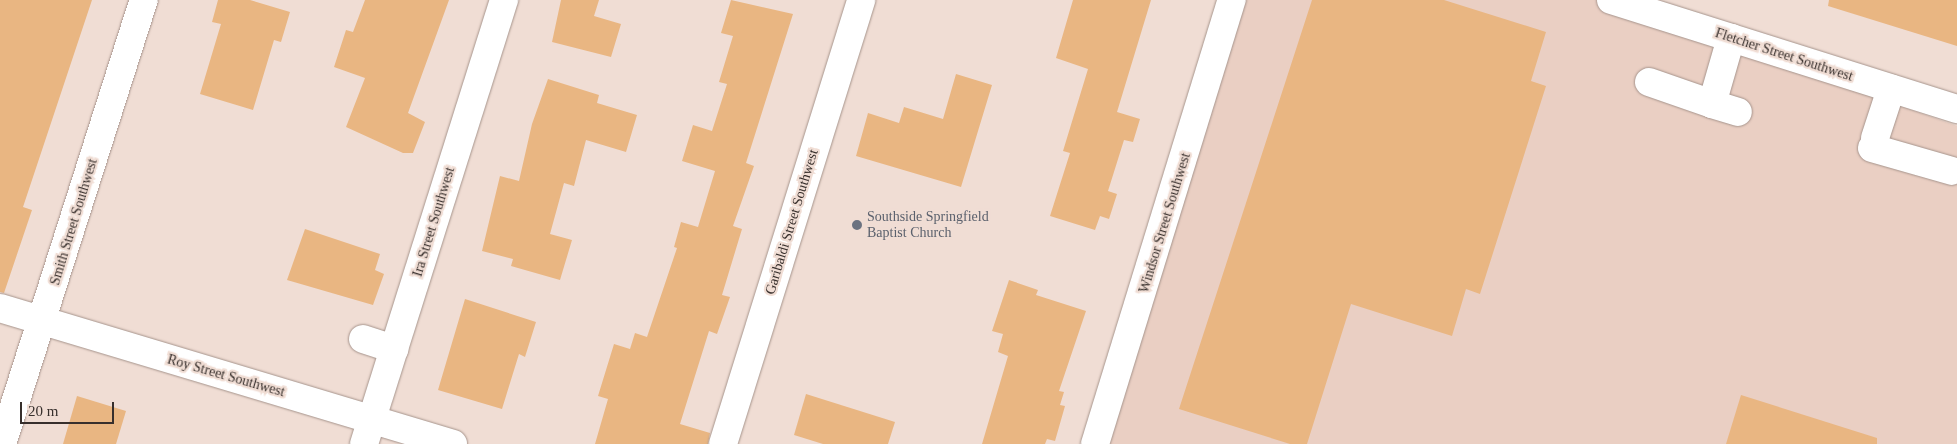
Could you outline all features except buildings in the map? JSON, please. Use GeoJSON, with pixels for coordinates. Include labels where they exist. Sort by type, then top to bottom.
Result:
{"type":"FeatureCollection","features":[{"type":"Feature","properties":{"kind":"street","name":"Smith Street Southwest"},"geometry":{"type":"LineString","coordinates":[[2,444],[43,322],[144,0]]}},
{"type":"Feature","properties":{"kind":"street","name":"Ira Street Southwest"},"geometry":{"type":"LineString","coordinates":[[368,432],[504,0]]}},
{"type":"Feature","properties":{"kind":"street","name":"Garibaldi Street Southwest"},"geometry":{"type":"LineString","coordinates":[[723,444],[861,0]]}},
{"type":"Feature","properties":{"kind":"street","name":"Windsor Street Southwest"},"geometry":{"type":"LineString","coordinates":[[1094,444],[1232,0]]}},
{"type":"Feature","properties":{"kind":"street","name":"Fletcher Street Southwest"},"geometry":{"type":"LineString","coordinates":[[1617,1],[1957,109]]}},
{"type":"Feature","properties":{"kind":"street"},"geometry":{"type":"LineString","coordinates":[[1712,104],[1731,38]]}},
{"type":"Feature","properties":{"kind":"street"},"geometry":{"type":"LineString","coordinates":[[1648,82],[1738,112]]}},
{"type":"Feature","properties":{"kind":"street"},"geometry":{"type":"LineString","coordinates":[[1891,88],[1874,143],[1952,171]]}},
{"type":"Feature","properties":{"kind":"street","name":"Roy Street Southwest"},"geometry":{"type":"LineString","coordinates":[[0,308],[368,432],[453,444]]}},
{"type":"Feature","properties":{"kind":"street"},"geometry":{"type":"LineString","coordinates":[[364,339],[394,349]]}},
{"type":"Feature","properties":{"kind":"shaded area"},"geometry":{"type":"Polygon","coordinates":[[[1217,0],[1601,0],[1957,126],[1957,444],[1081,444],[1217,0]]]}},
{"type":"Feature","properties":{"kind":"place","name":"Southside Springfield Baptist Church"},"geometry":{"type":"Point","coordinates":[857,225]}}]}
